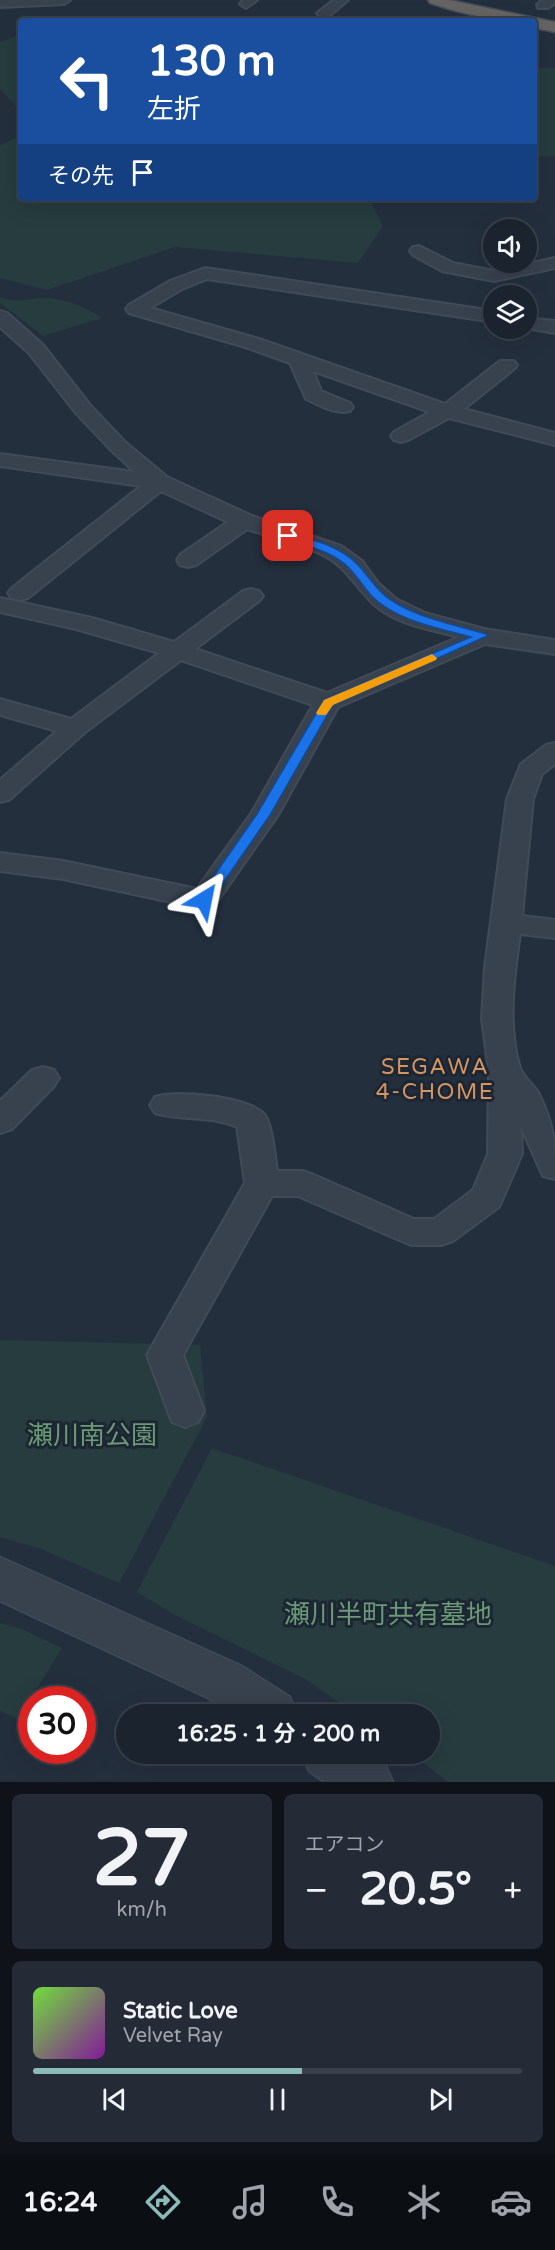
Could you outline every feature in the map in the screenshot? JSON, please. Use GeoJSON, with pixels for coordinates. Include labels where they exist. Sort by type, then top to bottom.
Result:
{"type":"FeatureCollection","features":[{"type":"Feature","properties":{"kind":"highway"},"geometry":{"type":"LineString","coordinates":[[435,0],[458,8],[510,18]]}},
{"type":"Feature","properties":{"kind":"highway"},"geometry":{"type":"LineString","coordinates":[[537,24],[555,27]]}},
{"type":"Feature","properties":{"kind":"street"},"geometry":{"type":"LineString","coordinates":[[0,3],[64,0]]}},
{"type":"Feature","properties":{"kind":"street"},"geometry":{"type":"LineString","coordinates":[[324,13],[342,0]]}},
{"type":"Feature","properties":{"kind":"street"},"geometry":{"type":"LineString","coordinates":[[419,251],[448,267],[494,276],[555,263]]}},
{"type":"Feature","properties":{"kind":"street"},"geometry":{"type":"LineString","coordinates":[[227,257],[205,273],[176,285],[135,309],[252,343],[446,411],[555,439]]}},
{"type":"Feature","properties":{"kind":"street"},"geometry":{"type":"LineString","coordinates":[[205,273],[483,315]]}},
{"type":"Feature","properties":{"kind":"street"},"geometry":{"type":"LineString","coordinates":[[0,317],[9,336],[36,349],[83,409],[138,466],[159,482],[244,521],[333,551],[354,566],[370,588],[388,604],[417,618],[482,636],[555,647]]}},
{"type":"Feature","properties":{"kind":"street"},"geometry":{"type":"LineString","coordinates":[[537,325],[555,327]]}},
{"type":"Feature","properties":{"kind":"street"},"geometry":{"type":"LineString","coordinates":[[298,359],[313,395],[343,407]]}},
{"type":"Feature","properties":{"kind":"street"},"geometry":{"type":"LineString","coordinates":[[401,436],[446,411],[507,365]]}},
{"type":"Feature","properties":{"kind":"street"},"geometry":{"type":"LineString","coordinates":[[0,460],[159,482]]}},
{"type":"Feature","properties":{"kind":"street"},"geometry":{"type":"LineString","coordinates":[[10,599],[159,482]]}},
{"type":"Feature","properties":{"kind":"street"},"geometry":{"type":"LineString","coordinates":[[188,560],[244,521]]}},
{"type":"Feature","properties":{"kind":"street"},"geometry":{"type":"LineString","coordinates":[[0,794],[75,728],[251,596]]}},
{"type":"Feature","properties":{"kind":"street"},"geometry":{"type":"LineString","coordinates":[[10,599],[328,702]]}},
{"type":"Feature","properties":{"kind":"street"},"geometry":{"type":"LineString","coordinates":[[0,862],[63,870],[204,900],[264,815],[328,702],[482,636]]}},
{"type":"Feature","properties":{"kind":"street"},"geometry":{"type":"LineString","coordinates":[[0,707],[75,728]]}},
{"type":"Feature","properties":{"kind":"street"},"geometry":{"type":"LineString","coordinates":[[262,1183],[302,1184],[411,1232],[441,1232],[488,1198],[505,1154],[505,1072],[497,1019],[500,967],[520,799],[530,770],[555,751]]}},
{"type":"Feature","properties":{"kind":"street"},"geometry":{"type":"LineString","coordinates":[[507,923],[555,929]]}},
{"type":"Feature","properties":{"kind":"street"},"geometry":{"type":"LineString","coordinates":[[505,1072],[525,1098],[555,1167]]}},
{"type":"Feature","properties":{"kind":"street"},"geometry":{"type":"LineString","coordinates":[[0,1121],[43,1078]]}},
{"type":"Feature","properties":{"kind":"street"},"geometry":{"type":"LineString","coordinates":[[166,1105],[229,1110],[252,1121],[262,1183],[165,1354],[185,1411]]}},
{"type":"Feature","properties":{"kind":"street"},"geometry":{"type":"LineString","coordinates":[[0,1578],[225,1682],[257,1704]]}},
{"type":"Feature","properties":{"kind":"street"},"geometry":{"type":"LineString","coordinates":[[341,1764],[367,1782]]}},
{"type":"Feature","properties":{"kind":"green space"},"geometry":{"type":"Polygon","coordinates":[[[18,36],[18,109],[0,88],[0,42],[18,36]]]}},
{"type":"Feature","properties":{"kind":"green space"},"geometry":{"type":"Polygon","coordinates":[[[537,68],[555,68],[555,157],[537,156],[537,68]]]}},
{"type":"Feature","properties":{"kind":"green space"},"geometry":{"type":"Polygon","coordinates":[[[18,136],[18,201],[370,201],[383,226],[358,263],[175,247],[47,290],[0,278],[0,145],[18,136]]]}},
{"type":"Feature","properties":{"kind":"green space"},"geometry":{"type":"Polygon","coordinates":[[[0,297],[12,300],[48,298],[63,300],[83,307],[102,318],[43,336],[0,303],[0,297]]]}},
{"type":"Feature","properties":{"kind":"green space","name":"瀬川南公園"},"geometry":{"type":"Polygon","coordinates":[[[0,1340],[200,1345],[207,1417],[119,1583],[41,1549],[0,1537],[0,1340]]]}},
{"type":"Feature","properties":{"kind":"green space","name":"瀬川半町共有墓地"},"geometry":{"type":"Polygon","coordinates":[[[212,1448],[555,1566],[555,1782],[448,1782],[425,1764],[440,1764],[440,1704],[341,1704],[305,1679],[173,1614],[137,1592],[212,1448]]]}},
{"type":"Feature","properties":{"kind":"green space"},"geometry":{"type":"Polygon","coordinates":[[[0,1623],[22,1629],[62,1648],[38,1686],[18,1686],[18,1719],[0,1711],[0,1623]]]}},
{"type":"Feature","properties":{"kind":"slow traffic"},"geometry":{"type":"LineString","coordinates":[[322,713],[328,702],[432,658]]}},
{"type":"Feature","properties":{"kind":"district","name":"SEGAWA 4-CHOME"},"geometry":{"type":"Point","coordinates":[435,1080]}},
{"type":"Feature","properties":{"kind":"route"},"geometry":{"type":"LineString","coordinates":[[204,900],[264,815],[328,702],[482,636],[417,618],[388,604],[370,588],[354,566],[333,551],[288,536]]}}]}
